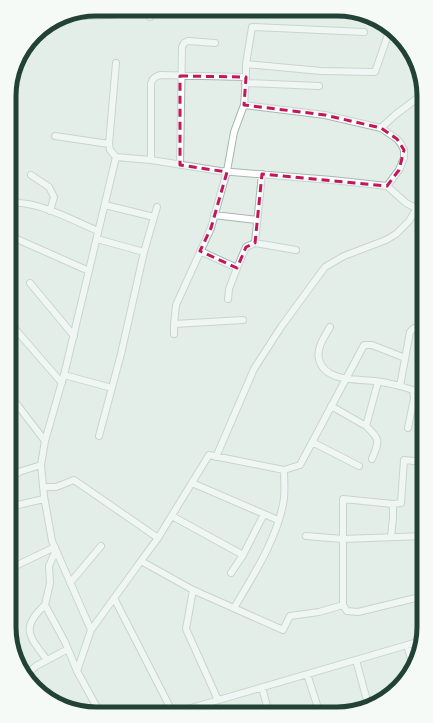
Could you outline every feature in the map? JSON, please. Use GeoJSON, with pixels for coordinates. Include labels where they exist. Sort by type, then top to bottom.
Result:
{"type":"FeatureCollection","features":[{"type":"Feature","properties":{"kind":"street"},"geometry":{"type":"LineString","coordinates":[[174,334],[174,313],[179,297],[211,228],[227,171],[234,132],[244,105],[246,64],[252,27],[364,32]]}},
{"type":"Feature","properties":{"kind":"street"},"geometry":{"type":"LineString","coordinates":[[246,64],[321,71],[375,72],[388,35]]}},
{"type":"Feature","properties":{"kind":"street"},"geometry":{"type":"LineString","coordinates":[[180,165],[180,76],[182,47],[184,43],[188,41],[215,43]]}},
{"type":"Feature","properties":{"kind":"street"},"geometry":{"type":"LineString","coordinates":[[116,63],[109,144],[110,150],[116,157],[151,160],[227,171],[387,186],[396,195],[417,208],[409,220],[396,234],[386,240],[344,256],[325,268],[281,327],[254,369],[216,457]]}},
{"type":"Feature","properties":{"kind":"street"},"geometry":{"type":"LineString","coordinates":[[151,160],[151,83],[152,79],[160,75],[319,86]]}},
{"type":"Feature","properties":{"kind":"street"},"geometry":{"type":"LineString","coordinates":[[382,128],[395,115],[417,99]]}},
{"type":"Feature","properties":{"kind":"street"},"geometry":{"type":"LineString","coordinates":[[244,105],[324,115],[382,128],[397,139],[404,150],[404,158],[399,170],[387,186]]}},
{"type":"Feature","properties":{"kind":"street"},"geometry":{"type":"LineString","coordinates":[[55,136],[109,144]]}},
{"type":"Feature","properties":{"kind":"street"},"geometry":{"type":"LineString","coordinates":[[91,630],[52,541],[44,499],[41,465],[45,441],[74,336],[116,157]]}},
{"type":"Feature","properties":{"kind":"street"},"geometry":{"type":"LineString","coordinates":[[255,243],[262,174]]}},
{"type":"Feature","properties":{"kind":"street"},"geometry":{"type":"LineString","coordinates":[[32,175],[49,187],[54,197],[50,211]]}},
{"type":"Feature","properties":{"kind":"street"},"geometry":{"type":"LineString","coordinates":[[16,202],[50,211],[98,231]]}},
{"type":"Feature","properties":{"kind":"street"},"geometry":{"type":"LineString","coordinates":[[105,205],[154,217]]}},
{"type":"Feature","properties":{"kind":"street"},"geometry":{"type":"LineString","coordinates":[[99,436],[121,354],[144,252],[157,207]]}},
{"type":"Feature","properties":{"kind":"street"},"geometry":{"type":"LineString","coordinates":[[214,215],[257,220]]}},
{"type":"Feature","properties":{"kind":"street"},"geometry":{"type":"LineString","coordinates":[[16,239],[89,271]]}},
{"type":"Feature","properties":{"kind":"street"},"geometry":{"type":"LineString","coordinates":[[97,239],[144,252]]}},
{"type":"Feature","properties":{"kind":"street"},"geometry":{"type":"LineString","coordinates":[[228,299],[229,289],[246,247],[255,243],[296,250]]}},
{"type":"Feature","properties":{"kind":"street"},"geometry":{"type":"LineString","coordinates":[[200,250],[237,268]]}},
{"type":"Feature","properties":{"kind":"street"},"geometry":{"type":"LineString","coordinates":[[30,283],[74,336]]}},
{"type":"Feature","properties":{"kind":"street"},"geometry":{"type":"LineString","coordinates":[[174,324],[243,320]]}},
{"type":"Feature","properties":{"kind":"street"},"geometry":{"type":"LineString","coordinates":[[330,327],[321,344],[318,358],[328,373],[346,378],[400,386],[417,391]]}},
{"type":"Feature","properties":{"kind":"street"},"geometry":{"type":"LineString","coordinates":[[400,386],[412,329],[417,327]]}},
{"type":"Feature","properties":{"kind":"street"},"geometry":{"type":"LineString","coordinates":[[16,330],[62,383]]}},
{"type":"Feature","properties":{"kind":"street"},"geometry":{"type":"LineString","coordinates":[[78,671],[91,630],[158,538],[209,455],[284,470],[300,465],[364,345],[372,345],[405,358]]}},
{"type":"Feature","properties":{"kind":"street"},"geometry":{"type":"LineString","coordinates":[[64,375],[112,388]]}},
{"type":"Feature","properties":{"kind":"street"},"geometry":{"type":"LineString","coordinates":[[366,426],[378,382]]}},
{"type":"Feature","properties":{"kind":"street"},"geometry":{"type":"LineString","coordinates":[[408,428],[414,398],[412,390]]}},
{"type":"Feature","properties":{"kind":"street"},"geometry":{"type":"LineString","coordinates":[[16,403],[45,441]]}},
{"type":"Feature","properties":{"kind":"street"},"geometry":{"type":"LineString","coordinates":[[331,406],[366,426],[375,434],[378,443],[372,459]]}},
{"type":"Feature","properties":{"kind":"street"},"geometry":{"type":"LineString","coordinates":[[312,442],[359,466]]}},
{"type":"Feature","properties":{"kind":"street"},"geometry":{"type":"LineString","coordinates":[[417,461],[404,460],[401,502],[393,504],[343,499],[343,605],[347,611],[358,612],[417,598]]}},
{"type":"Feature","properties":{"kind":"street"},"geometry":{"type":"LineString","coordinates":[[16,470],[18,473],[41,465]]}},
{"type":"Feature","properties":{"kind":"street"},"geometry":{"type":"LineString","coordinates":[[234,608],[253,577],[274,534],[284,498],[284,470]]}},
{"type":"Feature","properties":{"kind":"street"},"geometry":{"type":"LineString","coordinates":[[43,487],[56,487],[74,480],[158,538]]}},
{"type":"Feature","properties":{"kind":"street"},"geometry":{"type":"LineString","coordinates":[[192,483],[278,520]]}},
{"type":"Feature","properties":{"kind":"street"},"geometry":{"type":"LineString","coordinates":[[16,505],[44,499]]}},
{"type":"Feature","properties":{"kind":"street"},"geometry":{"type":"LineString","coordinates":[[391,537],[393,504]]}},
{"type":"Feature","properties":{"kind":"street"},"geometry":{"type":"LineString","coordinates":[[230,573],[243,555],[264,514]]}},
{"type":"Feature","properties":{"kind":"street"},"geometry":{"type":"LineString","coordinates":[[172,516],[243,555]]}},
{"type":"Feature","properties":{"kind":"street"},"geometry":{"type":"LineString","coordinates":[[306,536],[343,539],[417,536]]}},
{"type":"Feature","properties":{"kind":"street"},"geometry":{"type":"LineString","coordinates":[[70,583],[101,546]]}},
{"type":"Feature","properties":{"kind":"street"},"geometry":{"type":"LineString","coordinates":[[16,566],[55,548]]}},
{"type":"Feature","properties":{"kind":"street"},"geometry":{"type":"LineString","coordinates":[[47,660],[31,637],[29,630],[37,612],[45,605],[50,583],[48,566],[55,548]]}},
{"type":"Feature","properties":{"kind":"street"},"geometry":{"type":"LineString","coordinates":[[141,561],[193,590],[282,630],[290,616],[319,612],[343,605]]}},
{"type":"Feature","properties":{"kind":"street"},"geometry":{"type":"LineString","coordinates":[[193,590],[186,629],[218,700]]}},
{"type":"Feature","properties":{"kind":"street"},"geometry":{"type":"LineString","coordinates":[[114,598],[169,707]]}},
{"type":"Feature","properties":{"kind":"street"},"geometry":{"type":"LineString","coordinates":[[45,605],[97,707]]}},
{"type":"Feature","properties":{"kind":"street"},"geometry":{"type":"LineString","coordinates":[[196,707],[415,643]]}},
{"type":"Feature","properties":{"kind":"street"},"geometry":{"type":"LineString","coordinates":[[407,645],[411,659]]}},
{"type":"Feature","properties":{"kind":"street"},"geometry":{"type":"LineString","coordinates":[[29,671],[68,649]]}},
{"type":"Feature","properties":{"kind":"street"},"geometry":{"type":"LineString","coordinates":[[356,660],[368,701]]}},
{"type":"Feature","properties":{"kind":"street"},"geometry":{"type":"LineString","coordinates":[[308,674],[318,707]]}},
{"type":"Feature","properties":{"kind":"street"},"geometry":{"type":"LineString","coordinates":[[262,687],[267,707]]}},
{"type":"Feature","properties":{"kind":"highlighted area"},"geometry":{"type":"Polygon","coordinates":[[[180,76],[246,77],[244,105],[325,115],[381,128],[397,139],[404,150],[399,170],[387,186],[262,174],[255,243],[246,247],[237,268],[200,251],[211,228],[227,172],[180,165],[180,76]]]}}]}
